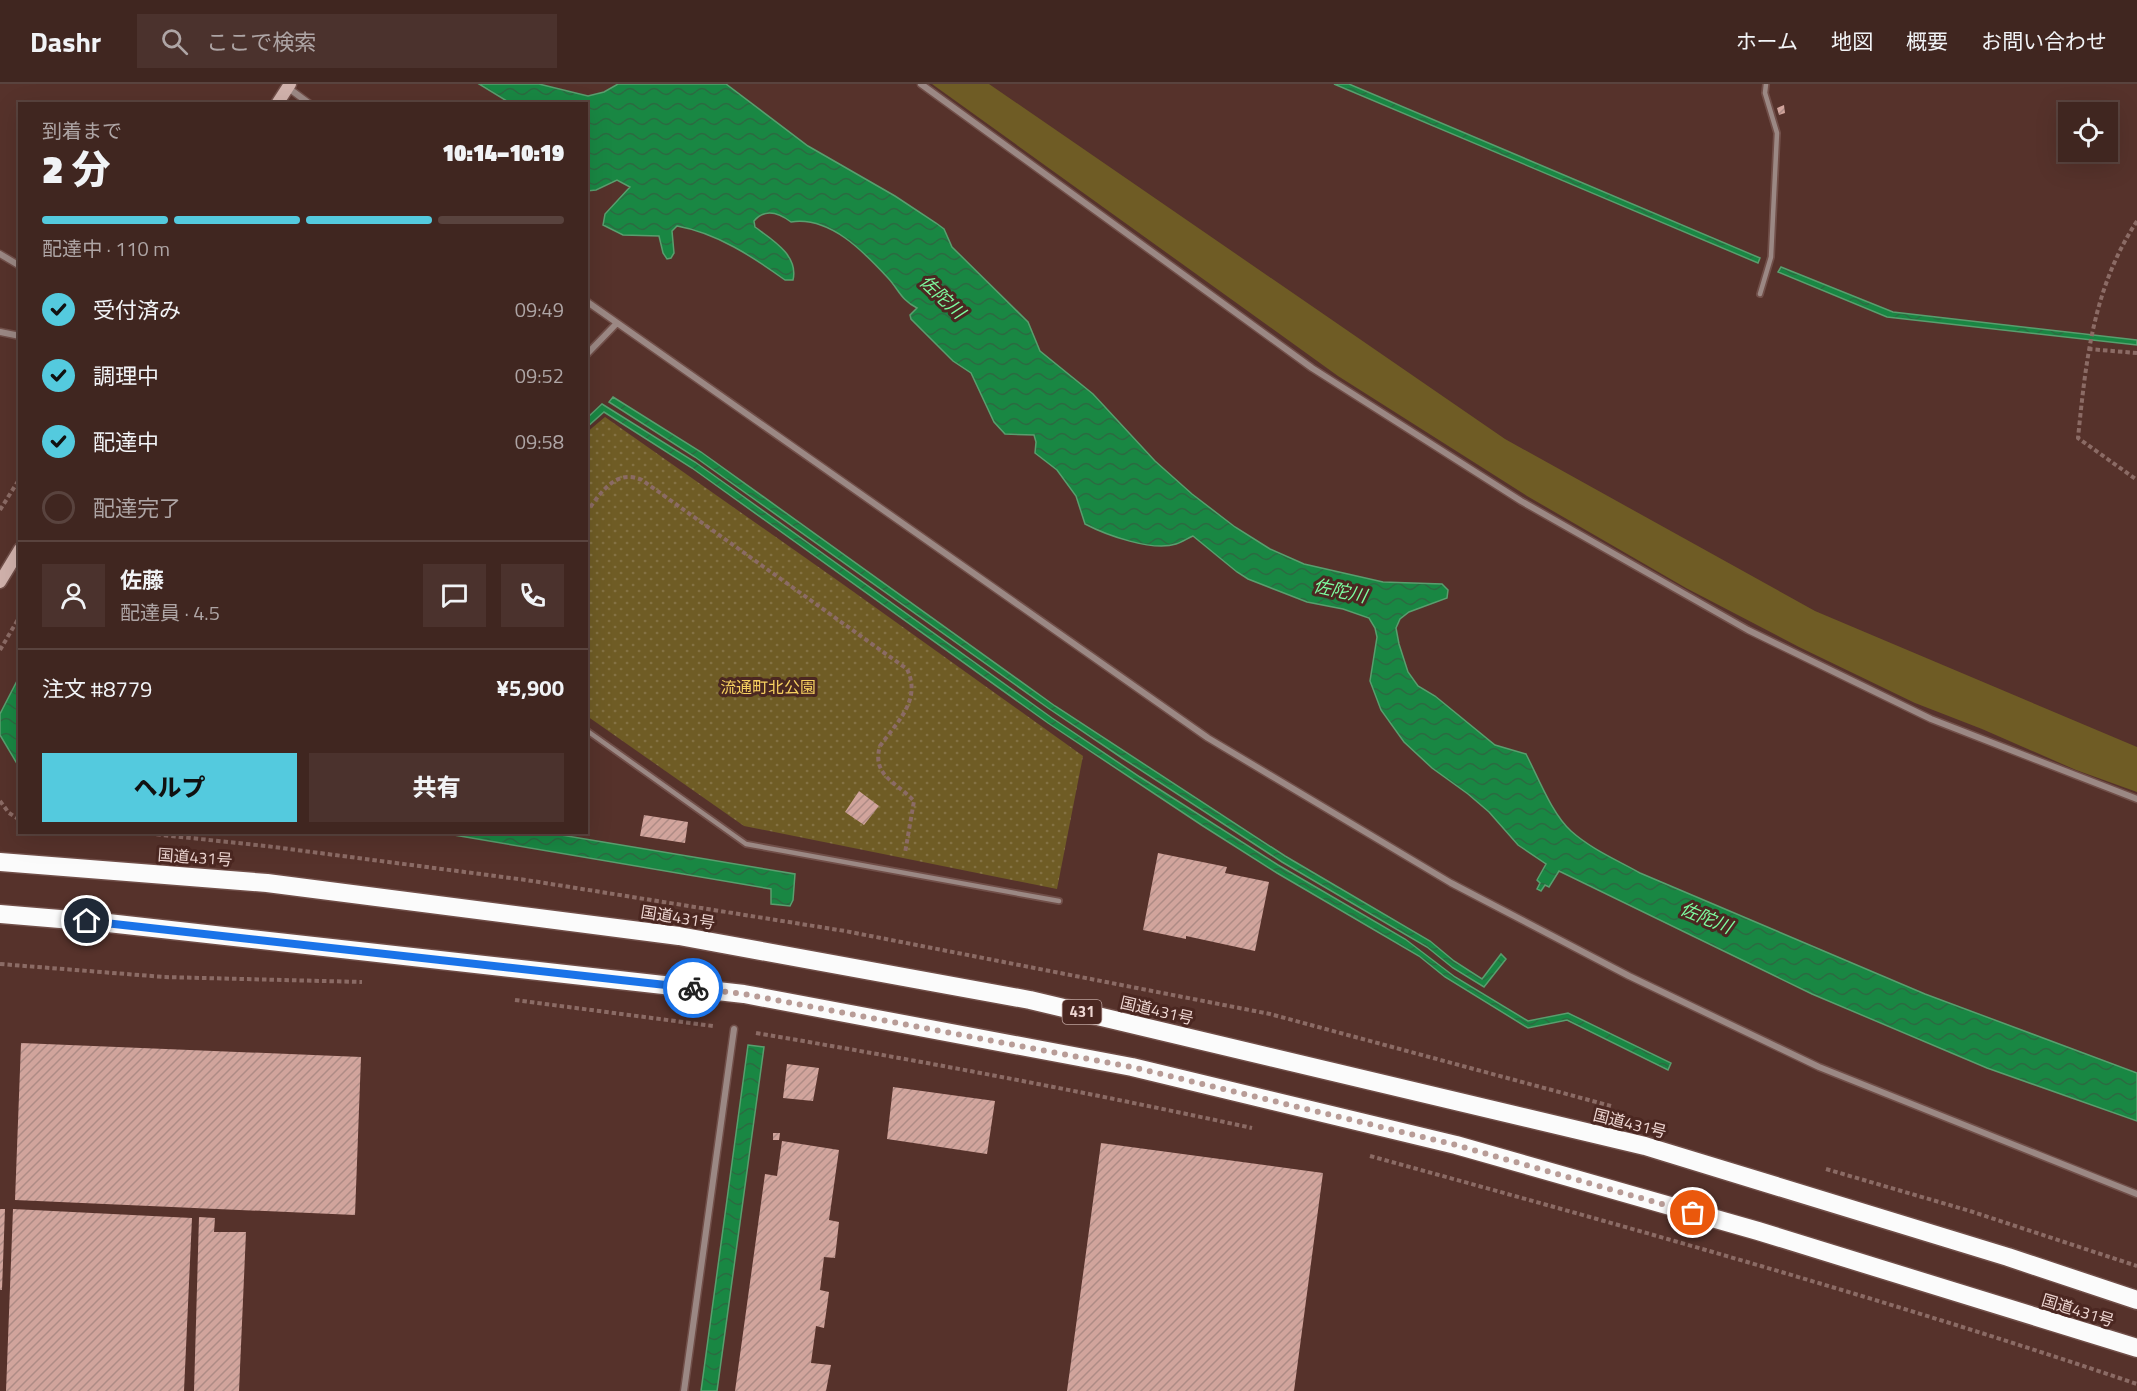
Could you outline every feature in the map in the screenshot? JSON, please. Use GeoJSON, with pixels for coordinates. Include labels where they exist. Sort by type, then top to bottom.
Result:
{"type":"FeatureCollection","features":[{"type":"Feature","properties":{"kind":"highway","name":"国道431号"},"geometry":{"type":"LineString","coordinates":[[0,862],[267,882],[679,936],[1030,1000],[1645,1146],[2008,1257],[2137,1300]]}},
{"type":"Feature","properties":{"kind":"highway","name":"国道431号"},"geometry":{"type":"LineString","coordinates":[[0,914],[108,923],[744,994],[1132,1067],[1467,1149],[1758,1231],[2137,1348]]}},
{"type":"Feature","properties":{"kind":"street"},"geometry":{"type":"LineString","coordinates":[[921,84],[1312,368],[1532,507],[1748,630],[1910,709],[2137,799]]}},
{"type":"Feature","properties":{"kind":"street"},"geometry":{"type":"LineString","coordinates":[[278,102],[289,86],[308,102]]}},
{"type":"Feature","properties":{"kind":"street"},"geometry":{"type":"LineString","coordinates":[[0,254],[18,265]]}},
{"type":"Feature","properties":{"kind":"street"},"geometry":{"type":"LineString","coordinates":[[588,303],[1208,738],[1451,883],[1629,976],[1819,1067],[2137,1194]]}},
{"type":"Feature","properties":{"kind":"street"},"geometry":{"type":"LineString","coordinates":[[588,353],[617,323]]}},
{"type":"Feature","properties":{"kind":"street"},"geometry":{"type":"LineString","coordinates":[[0,332],[18,336]]}},
{"type":"Feature","properties":{"kind":"street"},"geometry":{"type":"LineString","coordinates":[[0,582],[18,552]]}},
{"type":"Feature","properties":{"kind":"street"},"geometry":{"type":"LineString","coordinates":[[684,1391],[734,1029]]}},
{"type":"Feature","properties":{"kind":"lane"},"geometry":{"type":"LineString","coordinates":[[1760,294],[1771,257],[1777,133],[1766,93],[1767,84]]}},
{"type":"Feature","properties":{"kind":"lane"},"geometry":{"type":"LineString","coordinates":[[588,731],[746,843],[1059,901]]}},
{"type":"Feature","properties":{"kind":"path"},"geometry":{"type":"LineString","coordinates":[[2137,221],[2121,246],[2092,329],[2078,438],[2137,480]]}},
{"type":"Feature","properties":{"kind":"path"},"geometry":{"type":"LineString","coordinates":[[2088,349],[2137,353]]}},
{"type":"Feature","properties":{"kind":"path"},"geometry":{"type":"LineString","coordinates":[[588,510],[605,488],[617,479],[635,477],[642,480],[908,669],[913,684],[911,701],[880,746],[878,754],[880,769],[914,801],[902,872]]}},
{"type":"Feature","properties":{"kind":"path"},"geometry":{"type":"LineString","coordinates":[[0,510],[18,481]]}},
{"type":"Feature","properties":{"kind":"path"},"geometry":{"type":"LineString","coordinates":[[0,650],[18,619]]}},
{"type":"Feature","properties":{"kind":"path"},"geometry":{"type":"LineString","coordinates":[[0,801],[9,813],[18,819]]}},
{"type":"Feature","properties":{"kind":"path"},"geometry":{"type":"LineString","coordinates":[[0,964],[164,977],[368,982]]}},
{"type":"Feature","properties":{"kind":"path"},"geometry":{"type":"LineString","coordinates":[[510,999],[734,1029],[906,1058],[1102,1095],[1254,1129]]}},
{"type":"Feature","properties":{"kind":"path"},"geometry":{"type":"LineString","coordinates":[[1369,1156],[1793,1275],[2137,1384]]}},
{"type":"Feature","properties":{"kind":"green space"},"geometry":{"type":"Polygon","coordinates":[[[932,84],[989,84],[1505,439],[1815,611],[2137,747],[2137,792],[2076,770],[1915,703],[1799,647],[1686,588],[1527,496],[1338,376],[932,84]]]}},
{"type":"Feature","properties":{"kind":"green space","name":"流通町北公園"},"geometry":{"type":"Polygon","coordinates":[[[605,417],[1083,756],[1057,889],[744,826],[588,717],[588,431],[605,417]]]}},
{"type":"Feature","properties":{"kind":"water","name":"佐陀川"},"geometry":{"type":"Polygon","coordinates":[[[479,84],[539,84],[588,96],[604,92],[618,84],[726,84],[808,146],[895,196],[944,229],[952,247],[1028,322],[1040,351],[1093,394],[1155,461],[1192,494],[1235,527],[1270,549],[1304,564],[1383,582],[1442,584],[1448,590],[1447,598],[1409,612],[1400,619],[1396,628],[1408,672],[1418,686],[1435,696],[1495,745],[1526,754],[1558,815],[1564,824],[1579,837],[1640,873],[1925,994],[2137,1073],[2137,1121],[1987,1068],[1812,994],[1559,871],[1549,887],[1545,885],[1541,891],[1537,889],[1540,883],[1537,880],[1546,864],[1518,845],[1489,812],[1432,768],[1404,742],[1381,710],[1370,681],[1377,637],[1369,618],[1343,609],[1307,602],[1248,579],[1193,536],[1176,544],[1155,546],[1117,537],[1085,524],[1076,496],[1057,470],[1035,453],[1034,435],[1005,434],[994,422],[971,373],[953,361],[911,319],[910,315],[917,308],[904,298],[879,268],[845,238],[819,225],[791,222],[777,214],[767,213],[758,217],[754,221],[755,227],[776,242],[788,255],[794,271],[793,280],[785,280],[720,240],[677,226],[672,231],[674,253],[671,258],[667,259],[663,253],[659,236],[623,235],[603,225],[605,214],[630,187],[617,180],[596,190],[588,191],[588,102],[508,102],[479,84]]]}},
{"type":"Feature","properties":{"kind":"water"},"geometry":{"type":"Polygon","coordinates":[[[1334,84],[1349,84],[1760,258],[1758,263],[1334,84]]]}},
{"type":"Feature","properties":{"kind":"water"},"geometry":{"type":"Polygon","coordinates":[[[1781,267],[1893,312],[2137,340],[2137,345],[1887,317],[1778,272],[1781,267]]]}},
{"type":"Feature","properties":{"kind":"water"},"geometry":{"type":"Polygon","coordinates":[[[613,397],[701,452],[1055,706],[1285,856],[1430,941],[1454,961],[1482,979],[1501,954],[1506,959],[1484,987],[1453,968],[1427,947],[1282,862],[1048,708],[695,457],[609,402],[613,397]]]}},
{"type":"Feature","properties":{"kind":"water"},"geometry":{"type":"Polygon","coordinates":[[[602,404],[695,462],[1052,718],[1278,865],[1405,939],[1455,977],[1528,1021],[1568,1013],[1671,1063],[1668,1070],[1567,1020],[1528,1028],[1445,977],[1419,956],[1277,873],[1203,826],[1048,723],[692,468],[604,412],[588,426],[588,417],[602,404]]]}},
{"type":"Feature","properties":{"kind":"water"},"geometry":{"type":"Polygon","coordinates":[[[18,679],[18,765],[0,735],[0,714],[18,679]]]}},
{"type":"Feature","properties":{"kind":"water"},"geometry":{"type":"Polygon","coordinates":[[[448,834],[555,834],[795,874],[793,900],[790,906],[771,904],[771,889],[448,834]]]}},
{"type":"Feature","properties":{"kind":"water"},"geometry":{"type":"Polygon","coordinates":[[[748,1045],[764,1047],[717,1391],[701,1391],[748,1045]]]}},
{"type":"Feature","properties":{"kind":"building"},"geometry":{"type":"Polygon","coordinates":[[[1784,105],[1785,113],[1779,115],[1777,108],[1784,105]]]}},
{"type":"Feature","properties":{"kind":"building"},"geometry":{"type":"Polygon","coordinates":[[[859,791],[879,806],[864,825],[845,812],[859,791]]]}},
{"type":"Feature","properties":{"kind":"building"},"geometry":{"type":"Polygon","coordinates":[[[644,815],[688,822],[685,843],[640,836],[644,815]]]}},
{"type":"Feature","properties":{"kind":"building"},"geometry":{"type":"Polygon","coordinates":[[[1158,853],[1227,867],[1225,873],[1269,882],[1255,951],[1186,936],[1186,939],[1143,930],[1158,853]]]}},
{"type":"Feature","properties":{"kind":"building"},"geometry":{"type":"Polygon","coordinates":[[[21,1043],[361,1057],[355,1215],[15,1200],[21,1043]]]}},
{"type":"Feature","properties":{"kind":"building"},"geometry":{"type":"Polygon","coordinates":[[[787,1064],[819,1068],[813,1101],[783,1098],[787,1064]]]}},
{"type":"Feature","properties":{"kind":"building"},"geometry":{"type":"Polygon","coordinates":[[[893,1087],[995,1101],[987,1154],[887,1139],[893,1087]]]}},
{"type":"Feature","properties":{"kind":"building"},"geometry":{"type":"Polygon","coordinates":[[[773,1133],[780,1133],[779,1140],[773,1140],[773,1133]]]}},
{"type":"Feature","properties":{"kind":"building"},"geometry":{"type":"Polygon","coordinates":[[[782,1141],[839,1150],[829,1220],[839,1222],[835,1258],[824,1257],[820,1290],[829,1292],[824,1328],[816,1326],[811,1363],[831,1365],[826,1391],[735,1391],[765,1174],[777,1176],[782,1141]]]}},
{"type":"Feature","properties":{"kind":"building"},"geometry":{"type":"Polygon","coordinates":[[[1101,1143],[1323,1173],[1294,1391],[1067,1391],[1101,1143]]]}},
{"type":"Feature","properties":{"kind":"building"},"geometry":{"type":"Polygon","coordinates":[[[0,1209],[5,1209],[2,1290],[0,1290],[0,1209]]]}},
{"type":"Feature","properties":{"kind":"building"},"geometry":{"type":"Polygon","coordinates":[[[13,1209],[192,1218],[184,1391],[6,1391],[13,1209]]]}},
{"type":"Feature","properties":{"kind":"building"},"geometry":{"type":"Polygon","coordinates":[[[199,1217],[215,1218],[214,1232],[246,1232],[239,1391],[194,1391],[199,1217]]]}},
{"type":"Feature","properties":{"kind":"way so far"},"geometry":{"type":"LineString","coordinates":[[693,988],[744,994],[1132,1067],[1456,1145],[1693,1213]]}},
{"type":"Feature","properties":{"kind":"route"},"geometry":{"type":"LineString","coordinates":[[87,921],[693,988]]}}]}
